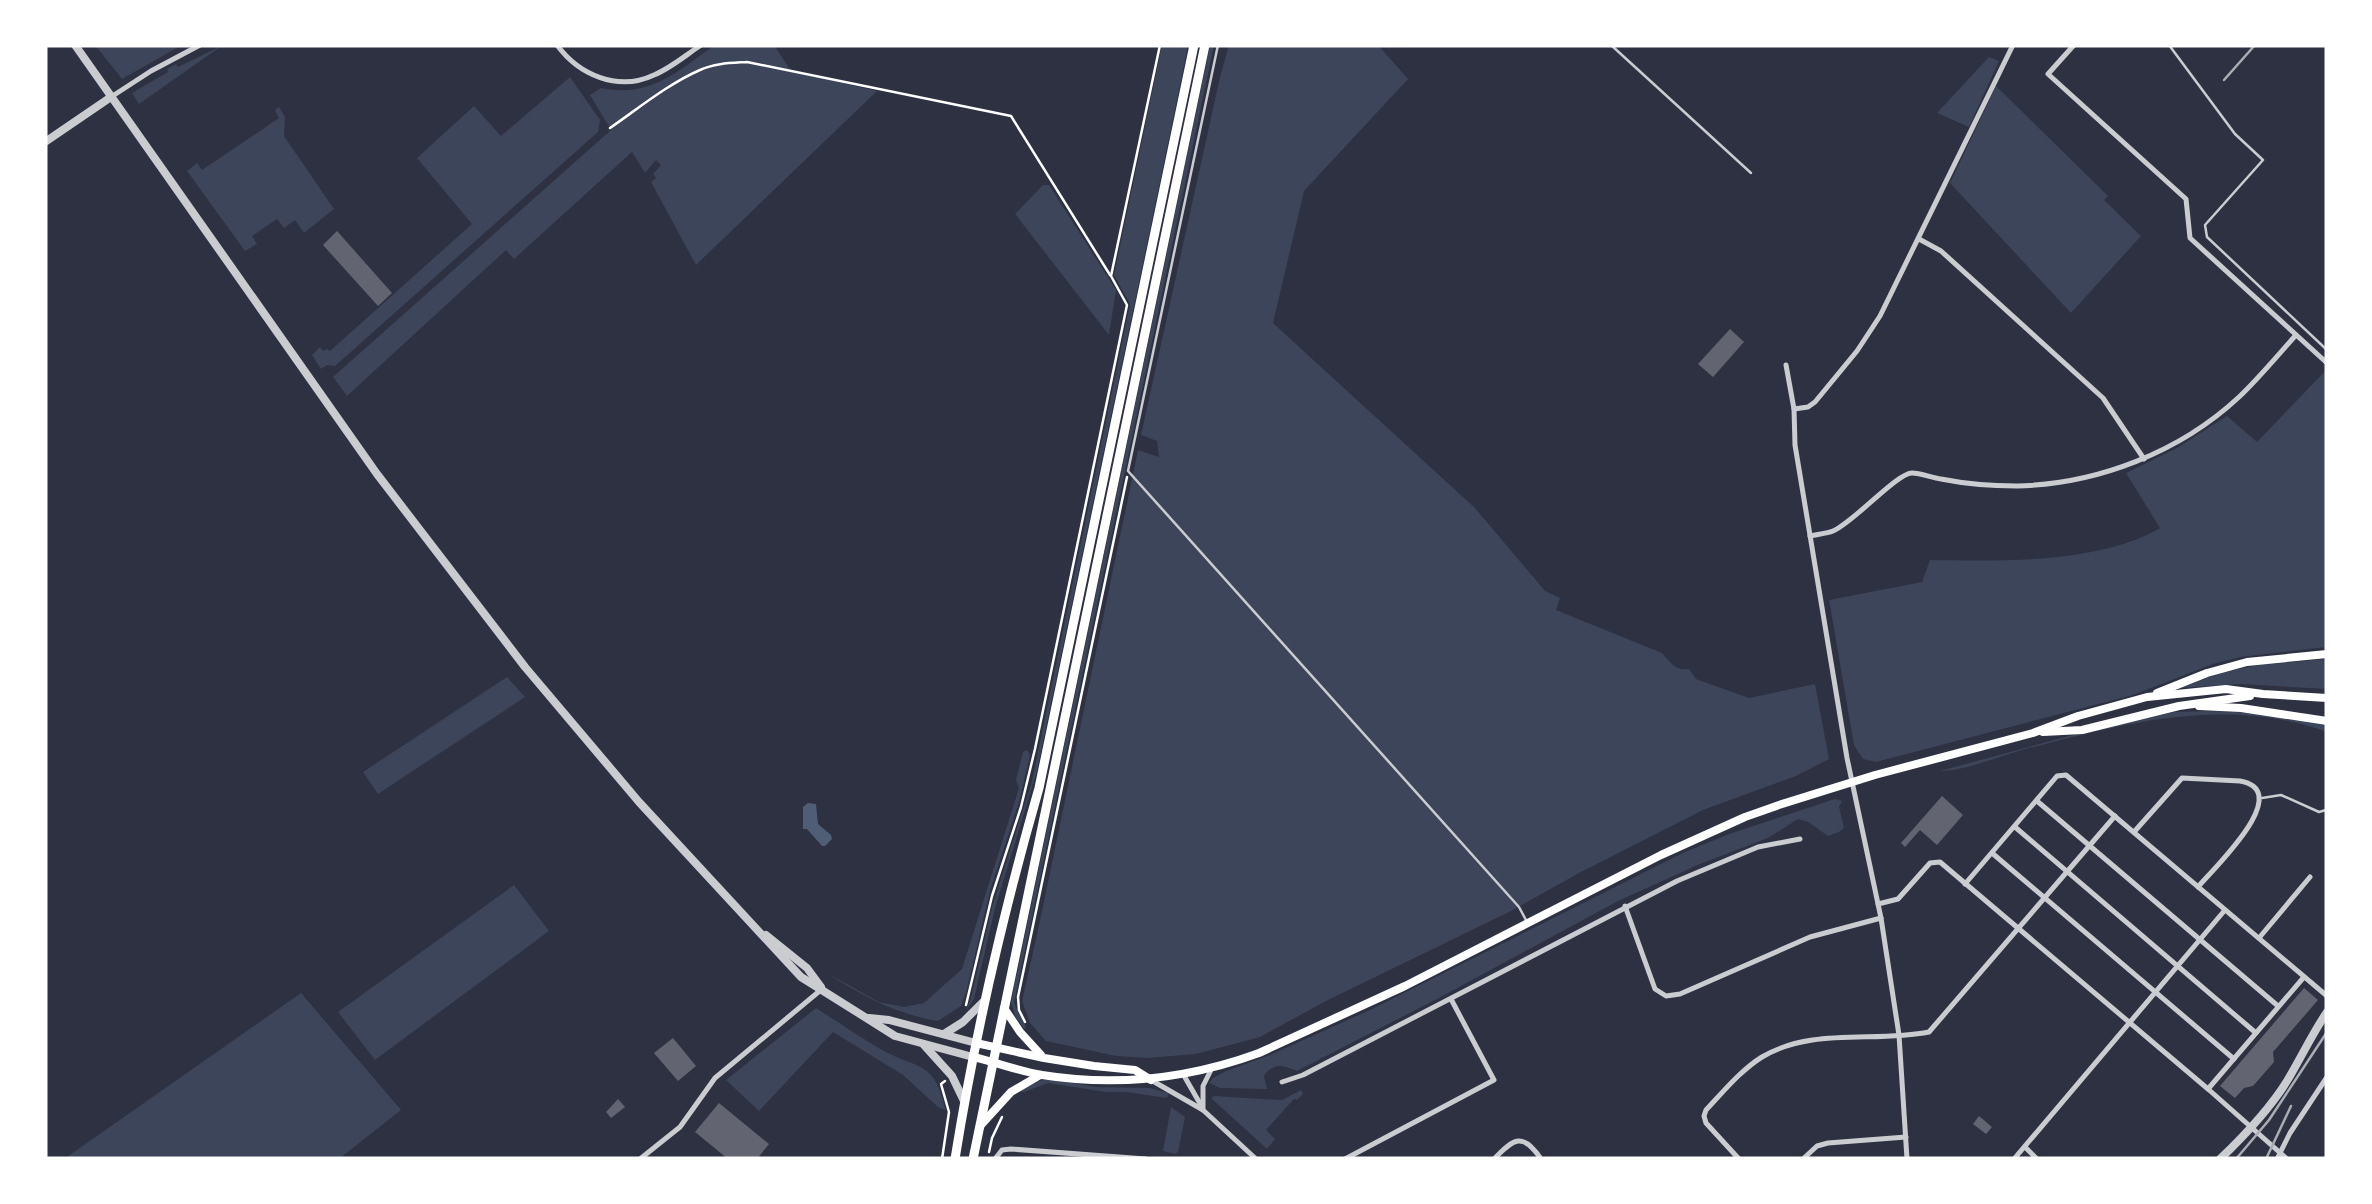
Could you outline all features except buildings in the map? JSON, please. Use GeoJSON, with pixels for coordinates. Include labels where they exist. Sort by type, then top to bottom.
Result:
{"type":"FeatureCollection","features":[{"type":"Feature","properties":{"kind":"main road"},"geometry":{"type":"LineString","coordinates":[[955,1159],[973,1057],[1012,884],[1044,769],[1194,45]]}},
{"type":"Feature","properties":{"kind":"main road"},"geometry":{"type":"LineString","coordinates":[[973,1159],[1205,45]]}},
{"type":"Feature","properties":{"kind":"main road"},"geometry":{"type":"LineString","coordinates":[[973,1057],[1009,1068],[1094,1081],[1150,1080],[1212,1068],[1259,1053],[1405,986],[1661,855],[1745,817],[1851,782],[2034,733],[2147,697],[2207,673],[2247,662],[2327,654]]}},
{"type":"Feature","properties":{"kind":"main road"},"geometry":{"type":"LineString","coordinates":[[2147,697],[2226,689],[2327,698]]}},
{"type":"Feature","properties":{"kind":"main road"},"geometry":{"type":"LineString","coordinates":[[2034,733],[2082,730],[2179,706],[2263,694]]}},
{"type":"Feature","properties":{"kind":"main road"},"geometry":{"type":"LineString","coordinates":[[2179,706],[2241,708],[2327,721]]}},
{"type":"Feature","properties":{"kind":"main road"},"geometry":{"type":"LineString","coordinates":[[1004,1008],[1044,1058]]}},
{"type":"Feature","properties":{"kind":"main road"},"geometry":{"type":"LineString","coordinates":[[976,1044],[1135,1070],[1150,1080]]}},
{"type":"Feature","properties":{"kind":"main road"},"geometry":{"type":"LineString","coordinates":[[980,1126],[1011,1092],[1040,1074]]}},
{"type":"Feature","properties":{"kind":"street"},"geometry":{"type":"LineString","coordinates":[[75,45],[442,562],[639,802],[801,977],[896,1036],[973,1057]]}},
{"type":"Feature","properties":{"kind":"street"},"geometry":{"type":"LineString","coordinates":[[45,142],[150,71],[200,45]]}},
{"type":"Feature","properties":{"kind":"street"},"geometry":{"type":"LineString","coordinates":[[557,45],[586,73],[620,82],[654,76],[701,45]]}},
{"type":"Feature","properties":{"kind":"street"},"geometry":{"type":"LineString","coordinates":[[1794,408],[1815,402],[1880,316],[2012,45]]}},
{"type":"Feature","properties":{"kind":"street"},"geometry":{"type":"LineString","coordinates":[[2074,45],[2048,74],[2186,200],[2190,238],[2327,363]]}},
{"type":"Feature","properties":{"kind":"street"},"geometry":{"type":"LineString","coordinates":[[1919,240],[1942,251],[2103,398],[2144,458]]}},
{"type":"Feature","properties":{"kind":"street"},"geometry":{"type":"LineString","coordinates":[[1810,536],[1832,532],[1871,504],[1900,476],[1911,473],[1966,483],[2018,486],[2106,473],[2144,458],[2215,417],[2239,397],[2296,335]]}},
{"type":"Feature","properties":{"kind":"street"},"geometry":{"type":"LineString","coordinates":[[1786,365],[1794,408],[1794,444],[1851,782],[1881,918],[1899,1035],[1907,1159]]}},
{"type":"Feature","properties":{"kind":"street"},"geometry":{"type":"LineString","coordinates":[[1966,884],[2037,800],[2062,774],[2066,775],[2327,996]]}},
{"type":"Feature","properties":{"kind":"street"},"geometry":{"type":"LineString","coordinates":[[2134,832],[2182,778],[2248,782],[2256,788],[2260,798],[2257,814],[2198,887]]}},
{"type":"Feature","properties":{"kind":"street"},"geometry":{"type":"LineString","coordinates":[[2037,800],[2278,1006]]}},
{"type":"Feature","properties":{"kind":"street"},"geometry":{"type":"LineString","coordinates":[[1738,1159],[1704,1116],[1759,1059],[1812,1040],[1924,1033],[1933,1029],[2115,816]]}},
{"type":"Feature","properties":{"kind":"street"},"geometry":{"type":"LineString","coordinates":[[2014,827],[2256,1033]]}},
{"type":"Feature","properties":{"kind":"street"},"geometry":{"type":"LineString","coordinates":[[1282,1082],[1303,1075],[1677,881],[1758,847],[1800,838]]}},
{"type":"Feature","properties":{"kind":"street"},"geometry":{"type":"LineString","coordinates":[[1992,853],[2234,1059]]}},
{"type":"Feature","properties":{"kind":"street"},"geometry":{"type":"LineString","coordinates":[[1878,904],[1898,900],[1930,862],[1940,862],[2287,1159]]}},
{"type":"Feature","properties":{"kind":"street"},"geometry":{"type":"LineString","coordinates":[[2258,938],[2310,877]]}},
{"type":"Feature","properties":{"kind":"street"},"geometry":{"type":"LineString","coordinates":[[1626,906],[1655,989],[1666,996],[1680,994],[1810,936],[1881,918]]}},
{"type":"Feature","properties":{"kind":"street"},"geometry":{"type":"LineString","coordinates":[[2014,1159],[2225,910]]}},
{"type":"Feature","properties":{"kind":"street"},"geometry":{"type":"LineString","coordinates":[[2208,1089],[2304,976]]}},
{"type":"Feature","properties":{"kind":"street"},"geometry":{"type":"LineString","coordinates":[[640,1159],[680,1127],[716,1078],[822,989]]}},
{"type":"Feature","properties":{"kind":"street"},"geometry":{"type":"LineString","coordinates":[[1346,1159],[1494,1080],[1451,998]]}},
{"type":"Feature","properties":{"kind":"street"},"geometry":{"type":"LineString","coordinates":[[944,1034],[986,999]]}},
{"type":"Feature","properties":{"kind":"street"},"geometry":{"type":"LineString","coordinates":[[2220,1159],[2252,1127],[2288,1080],[2327,1012]]}},
{"type":"Feature","properties":{"kind":"street"},"geometry":{"type":"LineString","coordinates":[[868,1018],[976,1044]]}},
{"type":"Feature","properties":{"kind":"street"},"geometry":{"type":"LineString","coordinates":[[924,1045],[952,1076],[964,1101]]}},
{"type":"Feature","properties":{"kind":"street"},"geometry":{"type":"LineString","coordinates":[[1204,1110],[1203,1086],[1212,1068]]}},
{"type":"Feature","properties":{"kind":"street"},"geometry":{"type":"LineString","coordinates":[[1183,1074],[1204,1110]]}},
{"type":"Feature","properties":{"kind":"street"},"geometry":{"type":"LineString","coordinates":[[2279,1156],[2327,1077]]}},
{"type":"Feature","properties":{"kind":"street"},"geometry":{"type":"LineString","coordinates":[[1150,1080],[1204,1110],[1256,1159]]}},
{"type":"Feature","properties":{"kind":"street"},"geometry":{"type":"LineString","coordinates":[[1802,1159],[1816,1146],[1828,1143],[1906,1137]]}},
{"type":"Feature","properties":{"kind":"street"},"geometry":{"type":"LineString","coordinates":[[1494,1159],[1516,1140],[1532,1146],[1541,1159]]}},
{"type":"Feature","properties":{"kind":"street"},"geometry":{"type":"LineString","coordinates":[[2024,1146],[2037,1159]]}},
{"type":"Feature","properties":{"kind":"street"},"geometry":{"type":"LineString","coordinates":[[995,1159],[1002,1150],[1146,1159]]}},
{"type":"Feature","properties":{"kind":"lane"},"geometry":{"type":"LineString","coordinates":[[1218,45],[1128,471],[1519,906],[1528,924]]}},
{"type":"Feature","properties":{"kind":"lane"},"geometry":{"type":"LineString","coordinates":[[1611,45],[1752,174]]}},
{"type":"Feature","properties":{"kind":"lane"},"geometry":{"type":"LineString","coordinates":[[2169,45],[2235,134],[2263,160],[2205,225],[2206,237],[2327,350]]}},
{"type":"Feature","properties":{"kind":"lane"},"geometry":{"type":"LineString","coordinates":[[2260,798],[2282,796],[2319,812],[2326,810]]}},
{"type":"Feature","properties":{"kind":"path"},"geometry":{"type":"LineString","coordinates":[[1111,276],[1160,45]]}},
{"type":"Feature","properties":{"kind":"path"},"geometry":{"type":"LineString","coordinates":[[610,128],[702,69],[748,62],[1011,116],[1127,305],[1035,749],[964,1009]]}},
{"type":"Feature","properties":{"kind":"path"},"geometry":{"type":"LineString","coordinates":[[1028,1027],[1018,997],[1128,471]]}},
{"type":"Feature","properties":{"kind":"path"},"geometry":{"type":"LineString","coordinates":[[941,1084],[949,1112],[942,1159]]}},
{"type":"Feature","properties":{"kind":"path"},"geometry":{"type":"LineString","coordinates":[[988,1159],[1000,1120],[1008,1108]]}},
{"type":"Feature","properties":{"kind":"shaded area"},"geometry":{"type":"Polygon","coordinates":[[[95,45],[182,45],[122,79],[95,45]]]}},
{"type":"Feature","properties":{"kind":"shaded area"},"geometry":{"type":"Polygon","coordinates":[[[223,45],[139,104],[132,93],[176,64],[178,67],[223,45]]]}},
{"type":"Feature","properties":{"kind":"shaded area"},"geometry":{"type":"Polygon","coordinates":[[[715,45],[774,45],[791,71],[877,91],[696,265],[651,182],[661,165],[656,160],[645,173],[632,152],[514,259],[506,250],[347,396],[333,377],[611,130],[590,95],[601,88],[649,86],[715,45]]]}},
{"type":"Feature","properties":{"kind":"shaded area"},"geometry":{"type":"Polygon","coordinates":[[[1162,45],[1188,45],[1037,771],[995,908],[974,999],[966,1011],[992,907],[1032,781],[1130,304],[1114,275],[1162,45]]]}},
{"type":"Feature","properties":{"kind":"shaded area"},"geometry":{"type":"Polygon","coordinates":[[[1210,45],[1214,45],[1014,1003],[1024,1029],[1011,1002],[1210,45]]]}},
{"type":"Feature","properties":{"kind":"shaded area"},"geometry":{"type":"Polygon","coordinates":[[[1229,45],[1378,45],[1408,79],[1304,191],[1273,323],[1475,508],[1545,591],[1560,598],[1556,610],[1662,653],[1677,667],[1689,669],[1696,679],[1749,698],[1815,684],[1829,759],[1796,776],[1703,810],[1260,1037],[1196,1054],[1116,1056],[1046,1041],[1030,1023],[1022,1001],[1138,450],[1159,457],[1157,441],[1141,435],[1229,45]]]}},
{"type":"Feature","properties":{"kind":"shaded area"},"geometry":{"type":"Polygon","coordinates":[[[1989,57],[1999,61],[1969,127],[1937,113],[1989,57]]]}},
{"type":"Feature","properties":{"kind":"shaded area"},"geometry":{"type":"Polygon","coordinates":[[[570,77],[600,120],[598,132],[335,366],[321,369],[312,355],[320,347],[330,351],[472,224],[417,158],[474,106],[501,136],[570,77]]]}},
{"type":"Feature","properties":{"kind":"shaded area"},"geometry":{"type":"Polygon","coordinates":[[[1996,86],[2108,196],[2104,200],[2141,236],[2071,313],[1950,183],[1996,86]]]}},
{"type":"Feature","properties":{"kind":"shaded area"},"geometry":{"type":"Polygon","coordinates":[[[279,107],[285,117],[284,136],[334,209],[304,233],[295,220],[284,228],[277,219],[252,236],[257,244],[245,251],[187,171],[197,163],[202,170],[279,118],[275,110],[279,107]]]}},
{"type":"Feature","properties":{"kind":"shaded area"},"geometry":{"type":"Polygon","coordinates":[[[1043,185],[1049,185],[1116,290],[1109,335],[1015,214],[1043,185]]]}},
{"type":"Feature","properties":{"kind":"shaded area"},"geometry":{"type":"Polygon","coordinates":[[[2327,369],[2327,647],[2240,657],[2133,695],[1876,762],[1863,759],[1854,745],[1829,600],[1922,582],[1930,560],[2048,558],[2135,540],[2160,528],[2126,473],[2177,448],[2227,416],[2257,442],[2327,369]]]}},
{"type":"Feature","properties":{"kind":"shaded area"},"geometry":{"type":"Polygon","coordinates":[[[2327,659],[2327,689],[2239,684],[2181,688],[2219,673],[2258,665],[2327,659]]]}},
{"type":"Feature","properties":{"kind":"shaded area"},"geometry":{"type":"Polygon","coordinates":[[[507,677],[525,697],[378,794],[363,772],[507,677]]]}},
{"type":"Feature","properties":{"kind":"shaded area"},"geometry":{"type":"Polygon","coordinates":[[[2206,711],[2297,719],[2327,726],[2327,732],[2289,721],[2250,716],[2174,717],[2098,731],[1940,771],[2131,719],[2206,711]]]}},
{"type":"Feature","properties":{"kind":"shaded area"},"geometry":{"type":"Polygon","coordinates":[[[1027,750],[1030,755],[1019,802],[990,891],[961,1006],[938,1021],[922,1018],[880,1003],[827,973],[879,1002],[904,1007],[924,1003],[962,969],[1019,788],[1016,780],[1023,752],[1027,750]]]}},
{"type":"Feature","properties":{"kind":"shaded area"},"geometry":{"type":"Polygon","coordinates":[[[1835,799],[1842,801],[1839,807],[1844,828],[1839,832],[1828,836],[1798,819],[1768,838],[1618,901],[1297,1071],[1283,1066],[1271,1068],[1264,1076],[1267,1089],[1220,1088],[1209,1083],[1226,1071],[1372,1009],[1685,852],[1835,799]]]}},
{"type":"Feature","properties":{"kind":"shaded area"},"geometry":{"type":"Polygon","coordinates":[[[816,804],[818,824],[831,835],[825,846],[803,829],[803,807],[816,804]]]}},
{"type":"Feature","properties":{"kind":"shaded area"},"geometry":{"type":"Polygon","coordinates":[[[514,885],[549,931],[375,1060],[338,1012],[514,885]]]}},
{"type":"Feature","properties":{"kind":"shaded area"},"geometry":{"type":"Polygon","coordinates":[[[301,993],[401,1110],[339,1159],[64,1159],[301,993]]]}},
{"type":"Feature","properties":{"kind":"shaded area"},"geometry":{"type":"Polygon","coordinates":[[[816,1008],[882,1050],[924,1069],[936,1082],[946,1110],[903,1075],[833,1032],[759,1111],[726,1080],[816,1008]]]}},
{"type":"Feature","properties":{"kind":"shaded area"},"geometry":{"type":"Polygon","coordinates":[[[1050,1079],[1169,1093],[1167,1098],[1048,1083],[1019,1091],[1050,1079]]]}},
{"type":"Feature","properties":{"kind":"shaded area"},"geometry":{"type":"Polygon","coordinates":[[[1301,1090],[1303,1094],[1266,1130],[1275,1139],[1267,1149],[1211,1098],[1282,1100],[1301,1090]]]}},
{"type":"Feature","properties":{"kind":"shaded area"},"geometry":{"type":"Polygon","coordinates":[[[1171,1107],[1185,1117],[1175,1154],[1163,1151],[1171,1107]]]}},
{"type":"Feature","properties":{"kind":"tram line"},"geometry":{"type":"LineString","coordinates":[[2236,1159],[2269,1120],[2327,1032]]}},
{"type":"Feature","properties":{"kind":"tram line"},"geometry":{"type":"LineString","coordinates":[[2266,1159],[2291,1106]]}},
{"type":"Feature","properties":{"kind":"railway"},"geometry":{"type":"LineString","coordinates":[[2224,80],[2255,45]]}}]}
